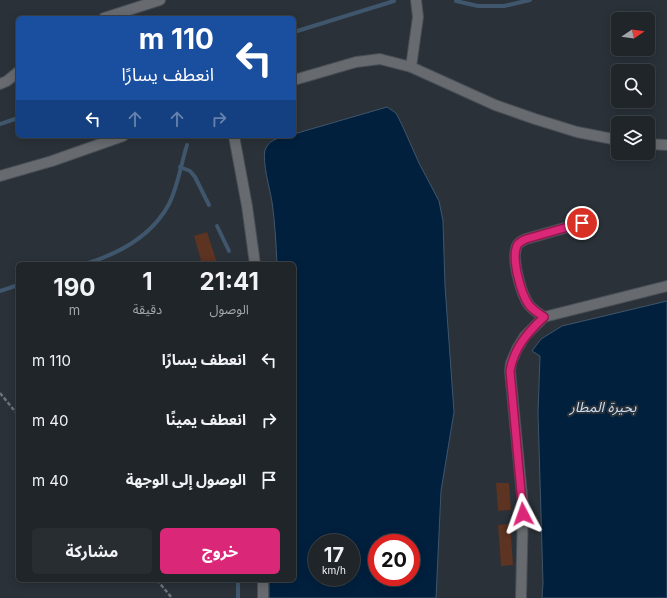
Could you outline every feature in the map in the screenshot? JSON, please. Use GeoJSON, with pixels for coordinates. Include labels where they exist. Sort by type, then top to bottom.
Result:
{"type":"FeatureCollection","features":[{"type":"Feature","properties":{"kind":"street"},"geometry":{"type":"LineString","coordinates":[[110,16],[160,0]]}},
{"type":"Feature","properties":{"kind":"street"},"geometry":{"type":"LineString","coordinates":[[411,67],[418,16],[416,0]]}},
{"type":"Feature","properties":{"kind":"street"},"geometry":{"type":"LineString","coordinates":[[296,79],[356,62],[380,59],[411,67],[495,105],[535,120],[577,132],[611,139]]}},
{"type":"Feature","properties":{"kind":"street"},"geometry":{"type":"LineString","coordinates":[[0,84],[7,81],[16,74]]}},
{"type":"Feature","properties":{"kind":"street"},"geometry":{"type":"LineString","coordinates":[[0,176],[52,161],[117,138]]}},
{"type":"Feature","properties":{"kind":"street"},"geometry":{"type":"LineString","coordinates":[[234,138],[247,206],[255,262]]}},
{"type":"Feature","properties":{"kind":"street"},"geometry":{"type":"LineString","coordinates":[[655,144],[667,145]]}},
{"type":"Feature","properties":{"kind":"street"},"geometry":{"type":"LineString","coordinates":[[544,317],[530,307],[522,293],[515,261],[515,252],[518,244],[526,239],[582,223]]}},
{"type":"Feature","properties":{"kind":"street"},"geometry":{"type":"LineString","coordinates":[[521,598],[523,506],[510,371],[511,363],[517,349],[525,336],[544,317],[667,286]]}},
{"type":"Feature","properties":{"kind":"street"},"geometry":{"type":"LineString","coordinates":[[263,582],[263,598]]}},
{"type":"Feature","properties":{"kind":"path"},"geometry":{"type":"LineString","coordinates":[[0,393],[16,413]]}},
{"type":"Feature","properties":{"kind":"path"},"geometry":{"type":"LineString","coordinates":[[159,582],[172,598]]}},
{"type":"Feature","properties":{"kind":"water"},"geometry":{"type":"Polygon","coordinates":[[[387,107],[396,113],[419,163],[439,201],[443,221],[445,286],[454,412],[441,491],[436,598],[269,598],[269,582],[296,582],[296,262],[277,262],[273,210],[264,155],[267,146],[277,138],[296,138],[296,133],[387,107]]]}},
{"type":"Feature","properties":{"kind":"water","name":"بحيرة المطار"},"geometry":{"type":"Polygon","coordinates":[[[667,301],[667,598],[542,598],[543,583],[538,413],[540,356],[532,351],[541,339],[562,326],[667,301]]]}},
{"type":"Feature","properties":{"kind":"building"},"geometry":{"type":"Polygon","coordinates":[[[207,232],[217,262],[195,262],[201,260],[194,236],[207,232]]]}},
{"type":"Feature","properties":{"kind":"building"},"geometry":{"type":"Polygon","coordinates":[[[496,483],[509,483],[511,510],[498,511],[496,483]]]}},
{"type":"Feature","properties":{"kind":"building"},"geometry":{"type":"Polygon","coordinates":[[[510,524],[513,565],[501,566],[498,525],[510,524]]]}},
{"type":"Feature","properties":{"kind":"waterway"},"geometry":{"type":"LineString","coordinates":[[456,1],[478,6],[504,6],[530,0]]}},
{"type":"Feature","properties":{"kind":"waterway"},"geometry":{"type":"LineString","coordinates":[[296,31],[394,1]]}},
{"type":"Feature","properties":{"kind":"waterway"},"geometry":{"type":"LineString","coordinates":[[0,124],[16,119]]}},
{"type":"Feature","properties":{"kind":"waterway"},"geometry":{"type":"LineString","coordinates":[[91,262],[110,255],[133,242],[144,234],[162,215],[172,197],[187,145]]}},
{"type":"Feature","properties":{"kind":"waterway"},"geometry":{"type":"LineString","coordinates":[[180,167],[190,171],[195,177],[209,205]]}},
{"type":"Feature","properties":{"kind":"waterway"},"geometry":{"type":"LineString","coordinates":[[217,226],[229,251]]}},
{"type":"Feature","properties":{"kind":"waterway"},"geometry":{"type":"LineString","coordinates":[[0,291],[16,286]]}},
{"type":"Feature","properties":{"kind":"waterway"},"geometry":{"type":"LineString","coordinates":[[238,582],[238,598]]}},
{"type":"Feature","properties":{"kind":"route"},"geometry":{"type":"LineString","coordinates":[[523,514],[510,371],[511,363],[525,336],[544,317],[530,307],[522,293],[515,261],[515,252],[518,244],[526,239],[582,223]]}}]}
